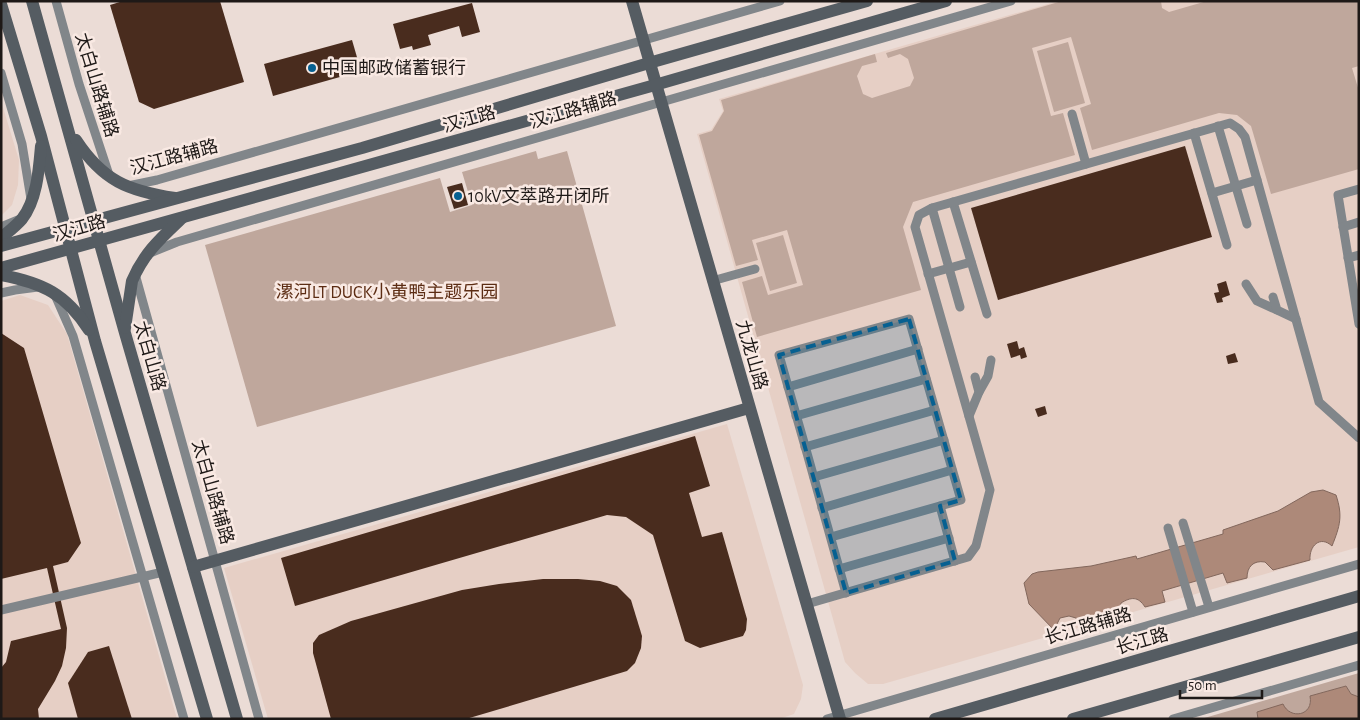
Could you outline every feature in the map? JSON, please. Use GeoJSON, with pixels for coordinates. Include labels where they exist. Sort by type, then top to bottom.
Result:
{"type":"FeatureCollection","features":[{"type":"Feature","properties":{"kind":"street","name":"太白山路"},"geometry":{"type":"LineString","coordinates":[[32,1],[237,719]]}},
{"type":"Feature","properties":{"kind":"street","name":"太白山路辅路"},"geometry":{"type":"LineString","coordinates":[[56,1],[79,84],[110,178]]}},
{"type":"Feature","properties":{"kind":"street","name":"九龙山路"},"geometry":{"type":"LineString","coordinates":[[632,1],[807,604],[835,718]]}},
{"type":"Feature","properties":{"kind":"street","name":"汉江路辅路"},"geometry":{"type":"LineString","coordinates":[[125,187],[166,178],[780,1]]}},
{"type":"Feature","properties":{"kind":"street","name":"汉江路"},"geometry":{"type":"LineString","coordinates":[[1,246],[66,230],[362,148],[867,1]]}},
{"type":"Feature","properties":{"kind":"street","name":"汉江路"},"geometry":{"type":"LineString","coordinates":[[1,268],[655,85],[946,1]]}},
{"type":"Feature","properties":{"kind":"street","name":"汉江路辅路"},"geometry":{"type":"LineString","coordinates":[[145,255],[177,242],[1011,1]]}},
{"type":"Feature","properties":{"kind":"street"},"geometry":{"type":"LineString","coordinates":[[1,4],[42,136],[95,341],[207,719]]}},
{"type":"Feature","properties":{"kind":"street"},"geometry":{"type":"LineString","coordinates":[[1,73],[22,144],[32,201]]}},
{"type":"Feature","properties":{"kind":"street"},"geometry":{"type":"LineString","coordinates":[[1072,114],[1086,164]]}},
{"type":"Feature","properties":{"kind":"street"},"geometry":{"type":"LineString","coordinates":[[807,604],[968,557],[976,546],[990,490],[915,227],[920,215],[932,208],[1230,123],[1239,129],[1245,137],[1319,402],[1359,438]]}},
{"type":"Feature","properties":{"kind":"street"},"geometry":{"type":"LineString","coordinates":[[1218,126],[1247,224]]}},
{"type":"Feature","properties":{"kind":"street"},"geometry":{"type":"LineString","coordinates":[[69,129],[85,154],[110,178],[125,187],[150,194],[180,198]]}},
{"type":"Feature","properties":{"kind":"street"},"geometry":{"type":"LineString","coordinates":[[1194,133],[1227,245]]}},
{"type":"Feature","properties":{"kind":"street"},"geometry":{"type":"LineString","coordinates":[[1,238],[22,218],[32,201],[42,136]]}},
{"type":"Feature","properties":{"kind":"street"},"geometry":{"type":"LineString","coordinates":[[1212,193],[1257,180]]}},
{"type":"Feature","properties":{"kind":"street"},"geometry":{"type":"LineString","coordinates":[[1359,189],[1338,195],[1348,258],[1356,287],[1359,324]]}},
{"type":"Feature","properties":{"kind":"street"},"geometry":{"type":"LineString","coordinates":[[953,202],[987,314]]}},
{"type":"Feature","properties":{"kind":"street"},"geometry":{"type":"LineString","coordinates":[[932,208],[960,307]]}},
{"type":"Feature","properties":{"kind":"street"},"geometry":{"type":"LineString","coordinates":[[125,332],[132,281],[135,274],[145,255],[183,217]]}},
{"type":"Feature","properties":{"kind":"street"},"geometry":{"type":"LineString","coordinates":[[1,227],[22,218]]}},
{"type":"Feature","properties":{"kind":"street"},"geometry":{"type":"LineString","coordinates":[[1343,227],[1359,222]]}},
{"type":"Feature","properties":{"kind":"street"},"geometry":{"type":"LineString","coordinates":[[1348,258],[1359,255]]}},
{"type":"Feature","properties":{"kind":"street"},"geometry":{"type":"LineString","coordinates":[[928,274],[971,262]]}},
{"type":"Feature","properties":{"kind":"street"},"geometry":{"type":"LineString","coordinates":[[712,281],[755,269]]}},
{"type":"Feature","properties":{"kind":"street","name":"太白山路辅路"},"geometry":{"type":"LineString","coordinates":[[135,274],[259,719]]}},
{"type":"Feature","properties":{"kind":"street"},"geometry":{"type":"LineString","coordinates":[[1,276],[19,278],[54,292],[77,311],[95,341]]}},
{"type":"Feature","properties":{"kind":"street"},"geometry":{"type":"LineString","coordinates":[[1246,284],[1258,300],[1296,319]]}},
{"type":"Feature","properties":{"kind":"street"},"geometry":{"type":"LineString","coordinates":[[1,293],[41,286]]}},
{"type":"Feature","properties":{"kind":"street"},"geometry":{"type":"LineString","coordinates":[[54,292],[73,336],[184,719]]}},
{"type":"Feature","properties":{"kind":"street"},"geometry":{"type":"LineString","coordinates":[[1273,297],[1277,310]]}},
{"type":"Feature","properties":{"kind":"street"},"geometry":{"type":"LineString","coordinates":[[831,538],[961,500],[909,319],[779,355],[846,593]]}},
{"type":"Feature","properties":{"kind":"street"},"geometry":{"type":"LineString","coordinates":[[788,387],[918,349]]}},
{"type":"Feature","properties":{"kind":"street"},"geometry":{"type":"LineString","coordinates":[[969,416],[988,376],[991,360]]}},
{"type":"Feature","properties":{"kind":"street"},"geometry":{"type":"LineString","coordinates":[[975,377],[980,392]]}},
{"type":"Feature","properties":{"kind":"street"},"geometry":{"type":"LineString","coordinates":[[796,416],[926,379]]}},
{"type":"Feature","properties":{"kind":"street"},"geometry":{"type":"LineString","coordinates":[[193,567],[750,408]]}},
{"type":"Feature","properties":{"kind":"street"},"geometry":{"type":"LineString","coordinates":[[805,447],[935,410]]}},
{"type":"Feature","properties":{"kind":"street"},"geometry":{"type":"LineString","coordinates":[[814,477],[944,440]]}},
{"type":"Feature","properties":{"kind":"street"},"geometry":{"type":"LineString","coordinates":[[822,508],[952,470]]}},
{"type":"Feature","properties":{"kind":"street"},"geometry":{"type":"LineString","coordinates":[[940,506],[955,561]]}},
{"type":"Feature","properties":{"kind":"street"},"geometry":{"type":"LineString","coordinates":[[1183,523],[1209,607]]}},
{"type":"Feature","properties":{"kind":"street"},"geometry":{"type":"LineString","coordinates":[[1168,528],[1193,612]]}},
{"type":"Feature","properties":{"kind":"street"},"geometry":{"type":"LineString","coordinates":[[840,569],[949,538]]}},
{"type":"Feature","properties":{"kind":"street","name":"长江路辅路"},"geometry":{"type":"LineString","coordinates":[[835,718],[1359,564]]}},
{"type":"Feature","properties":{"kind":"street"},"geometry":{"type":"LineString","coordinates":[[1,610],[163,572]]}},
{"type":"Feature","properties":{"kind":"street","name":"长江路"},"geometry":{"type":"LineString","coordinates":[[935,719],[1359,596]]}},
{"type":"Feature","properties":{"kind":"street"},"geometry":{"type":"LineString","coordinates":[[1073,719],[1359,637]]}},
{"type":"Feature","properties":{"kind":"street"},"geometry":{"type":"LineString","coordinates":[[1173,719],[1359,665]]}},
{"type":"Feature","properties":{"kind":"highlighted area"},"geometry":{"type":"Polygon","coordinates":[[[909,319],[961,500],[940,506],[955,561],[846,593],[779,355],[909,319]]]}},
{"type":"Feature","properties":{"kind":"shaded area"},"geometry":{"type":"Polygon","coordinates":[[[1058,1],[1359,1],[1359,547],[883,684],[868,684],[845,662],[697,134],[711,130],[723,111],[719,99],[1058,1]]]}},
{"type":"Feature","properties":{"kind":"shaded area"},"geometry":{"type":"Polygon","coordinates":[[[1,101],[19,160],[18,185],[12,205],[1,216],[1,101]]]}},
{"type":"Feature","properties":{"kind":"shaded area"},"geometry":{"type":"Polygon","coordinates":[[[20,295],[48,305],[67,334],[177,719],[1,719],[1,301],[20,295]]]}},
{"type":"Feature","properties":{"kind":"shaded area"},"geometry":{"type":"Polygon","coordinates":[[[727,424],[803,685],[801,699],[794,714],[779,719],[268,719],[224,568],[727,424]]]}},
{"type":"Feature","properties":{"kind":"shaded area"},"geometry":{"type":"Polygon","coordinates":[[[1323,490],[1336,495],[1340,515],[1339,527],[1332,546],[1323,542],[1316,544],[1311,550],[1310,560],[1273,570],[1265,562],[1257,562],[1248,571],[1247,578],[1227,583],[1223,573],[1162,591],[1165,602],[1145,607],[1137,599],[1131,599],[1121,603],[1118,614],[1080,624],[1076,618],[1069,616],[1060,618],[1054,630],[1029,604],[1024,583],[1032,574],[1091,566],[1136,556],[1137,559],[1223,534],[1223,530],[1278,511],[1311,492],[1323,490]]]}},
{"type":"Feature","properties":{"kind":"shaded area"},"geometry":{"type":"Polygon","coordinates":[[[1346,686],[1351,694],[1359,697],[1359,719],[1258,719],[1257,712],[1283,704],[1291,712],[1301,714],[1308,708],[1310,696],[1346,686]]]}},
{"type":"Feature","properties":{"kind":"green space"},"geometry":{"type":"Polygon","coordinates":[[[1062,1],[1161,1],[1162,8],[1169,12],[1207,1],[1359,1],[1359,66],[1352,68],[1359,91],[1359,169],[1271,194],[1251,126],[1237,115],[1219,113],[1092,150],[1080,108],[1091,104],[1071,37],[1032,48],[1051,116],[1063,113],[1075,155],[913,202],[903,227],[921,290],[757,337],[742,282],[762,276],[768,295],[803,285],[787,230],[752,240],[758,260],[736,266],[699,135],[712,131],[724,111],[721,100],[875,54],[877,62],[862,66],[857,76],[863,94],[872,98],[910,86],[914,78],[908,59],[900,54],[888,58],[886,53],[1062,1]]]}},
{"type":"Feature","properties":{"kind":"green space"},"geometry":{"type":"Polygon","coordinates":[[[1068,42],[1085,103],[1054,112],[1037,51],[1068,42]]]}},
{"type":"Feature","properties":{"kind":"green space","name":"漯河LT DUCK小黄鸭主题乐园"},"geometry":{"type":"Polygon","coordinates":[[[536,151],[538,159],[567,151],[616,326],[257,427],[205,245],[440,178],[450,212],[472,205],[462,172],[536,151]]]}},
{"type":"Feature","properties":{"kind":"green space"},"geometry":{"type":"Polygon","coordinates":[[[783,235],[797,283],[770,291],[756,243],[783,235]]]}},
{"type":"Feature","properties":{"kind":"green space"},"geometry":{"type":"Polygon","coordinates":[[[1359,673],[1359,697],[1351,694],[1346,686],[1311,696],[1309,707],[1299,714],[1294,714],[1284,709],[1257,712],[1258,719],[1201,719],[1359,673]]]}},
{"type":"Feature","properties":{"kind":"building"},"geometry":{"type":"Polygon","coordinates":[[[123,1],[220,1],[244,82],[154,109],[139,102],[110,5],[123,1]]]}},
{"type":"Feature","properties":{"kind":"building"},"geometry":{"type":"Polygon","coordinates":[[[472,3],[480,32],[462,37],[459,26],[428,35],[431,45],[413,50],[412,46],[400,49],[393,24],[472,3]]]}},
{"type":"Feature","properties":{"kind":"building","name":"中国邮政储蓄银行"},"geometry":{"type":"Polygon","coordinates":[[[352,40],[361,71],[273,96],[264,64],[352,40]]]}},
{"type":"Feature","properties":{"kind":"building"},"geometry":{"type":"Polygon","coordinates":[[[1185,146],[1212,237],[998,300],[971,208],[1185,146]]]}},
{"type":"Feature","properties":{"kind":"building","name":"10kV文萃路开闭所"},"geometry":{"type":"Polygon","coordinates":[[[462,183],[468,205],[454,209],[447,187],[462,183]]]}},
{"type":"Feature","properties":{"kind":"building"},"geometry":{"type":"Polygon","coordinates":[[[1226,281],[1230,295],[1222,298],[1223,302],[1217,303],[1214,293],[1219,292],[1217,284],[1226,281]]]}},
{"type":"Feature","properties":{"kind":"building"},"geometry":{"type":"Polygon","coordinates":[[[1,333],[24,348],[81,543],[68,562],[53,566],[67,628],[66,648],[62,666],[38,709],[39,719],[1,719],[1,668],[6,662],[11,641],[61,629],[47,568],[1,579],[1,333]]]}},
{"type":"Feature","properties":{"kind":"building"},"geometry":{"type":"Polygon","coordinates":[[[1017,341],[1019,349],[1024,347],[1027,357],[1021,359],[1020,355],[1011,358],[1007,344],[1017,341]]]}},
{"type":"Feature","properties":{"kind":"building"},"geometry":{"type":"Polygon","coordinates":[[[1235,353],[1238,362],[1228,364],[1226,356],[1235,353]]]}},
{"type":"Feature","properties":{"kind":"building"},"geometry":{"type":"Polygon","coordinates":[[[1045,406],[1047,414],[1038,417],[1035,409],[1045,406]]]}},
{"type":"Feature","properties":{"kind":"building"},"geometry":{"type":"Polygon","coordinates":[[[695,436],[710,486],[689,493],[702,537],[722,532],[747,619],[746,630],[743,636],[700,648],[685,641],[653,535],[626,517],[607,515],[295,606],[281,558],[695,436]]]}},
{"type":"Feature","properties":{"kind":"building"},"geometry":{"type":"Polygon","coordinates":[[[543,579],[600,581],[617,586],[631,600],[642,636],[641,648],[635,663],[627,671],[466,719],[331,719],[313,653],[313,643],[319,635],[351,621],[462,590],[543,579]]]}},
{"type":"Feature","properties":{"kind":"building"},"geometry":{"type":"Polygon","coordinates":[[[109,646],[132,719],[78,719],[68,683],[88,652],[109,646]]]}},
{"type":"Feature","properties":{"kind":"place","name":"中国邮政储蓄银行"},"geometry":{"type":"Point","coordinates":[312,68]}},
{"type":"Feature","properties":{"kind":"place","name":"10kV文萃路开闭所"},"geometry":{"type":"Point","coordinates":[458,196]}}]}
